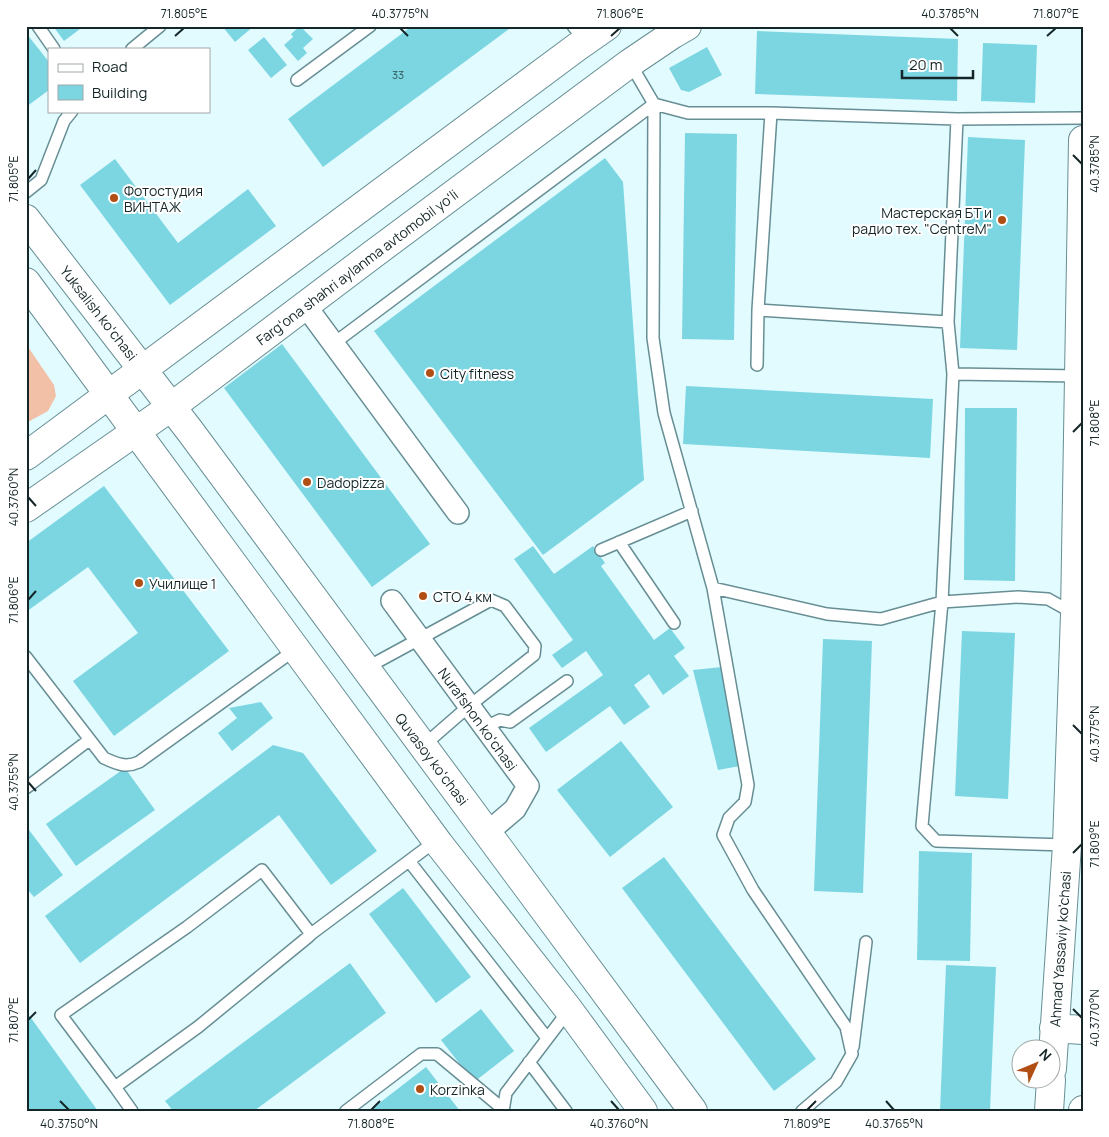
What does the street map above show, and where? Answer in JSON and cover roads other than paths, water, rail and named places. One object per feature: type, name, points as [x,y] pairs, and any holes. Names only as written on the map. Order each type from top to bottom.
[{"type":"main road","points":[[26,456],[143,370],[579,34],[607,26]]},
{"type":"main road","name":"Fargʻona shahri aylanma avtomobil yoʻli","points":[[26,508],[137,432],[630,63],[687,26]]},
{"type":"main road","name":"Ahmad Yassaviy ko'chasi","points":[[1053,1040],[1067,846],[1075,614],[1082,293],[1083,140]]},
{"type":"main road","name":"Yuksalish koʻchasi","points":[[26,219],[171,407]]},
{"type":"main road","points":[[26,282],[437,840],[569,1010],[643,1111]]},
{"type":"main road","name":"Quvasoy koʻchasi","points":[[171,407],[693,1111]]},
{"type":"main road","points":[[1054,1028],[1083,1030]]},
{"type":"main road","points":[[1048,1111],[1050,1090]]},
{"type":"street","points":[[305,305],[458,513]]},
{"type":"street","name":"Nurafshon koʻchasi","points":[[392,601],[528,786],[515,809],[487,833]]},
{"type":"lane","points":[[38,26],[53,48]]},
{"type":"lane","points":[[133,48],[160,26]]},
{"type":"lane","points":[[296,80],[364,28]]},
{"type":"lane","points":[[630,63],[654,104],[653,338],[664,413],[713,588],[748,785],[745,802],[729,818],[723,835],[754,890],[846,1027],[852,1054]]},
{"type":"lane","points":[[654,104],[688,113],[771,113],[958,119],[1083,118]]},
{"type":"lane","points":[[333,344],[654,104]]},
{"type":"lane","points":[[26,192],[41,180],[52,156],[64,121],[71,112]]},
{"type":"lane","points":[[757,365],[758,310],[771,113]]},
{"type":"lane","points":[[958,119],[948,322],[953,374],[942,602],[922,826],[936,841],[1067,846]]},
{"type":"lane","points":[[758,310],[948,322]]},
{"type":"lane","points":[[953,374],[1079,376]]},
{"type":"lane","points":[[601,550],[692,511]]},
{"type":"lane","points":[[619,542],[674,624]]},
{"type":"lane","points":[[713,588],[828,614],[881,619],[942,602],[1018,597],[1048,599],[1075,614]]},
{"type":"lane","points":[[365,668],[491,600],[505,606],[510,612],[535,646],[534,655],[469,706],[423,746]]},
{"type":"lane","points":[[26,657],[104,758],[118,765],[131,765],[139,762],[296,649]]},
{"type":"lane","points":[[485,728],[500,720],[510,722],[567,681]]},
{"type":"lane","points":[[26,788],[89,740]]},
{"type":"lane","points":[[116,1087],[198,1027],[312,934],[437,840]]},
{"type":"lane","points":[[409,861],[547,1038]]},
{"type":"lane","points":[[132,1111],[61,1015],[187,927],[262,870],[312,934]]},
{"type":"lane","points":[[802,1111],[836,1082],[852,1054],[866,942]]},
{"type":"lane","points":[[503,1110],[506,1093],[569,1010]]},
{"type":"lane","points":[[346,1111],[421,1054],[437,1054],[503,1110]]},
{"type":"lane","points":[[529,1062],[566,1111]]},
{"type":"place","name":"Фотостудия ВИНТАЖ","points":[[114,198]]},
{"type":"place","name":"Мастерская БТ и радио тех. \"CentreM\"","points":[[1002,220]]},
{"type":"place","name":"City fitness","points":[[430,373]]},
{"type":"place","name":"Dadopizza","points":[[307,482]]},
{"type":"place","name":"Училище 1","points":[[139,583]]},
{"type":"place","name":"СТО 4 км","points":[[423,596]]},
{"type":"place","name":"Korzinka","points":[[420,1089]]}]
